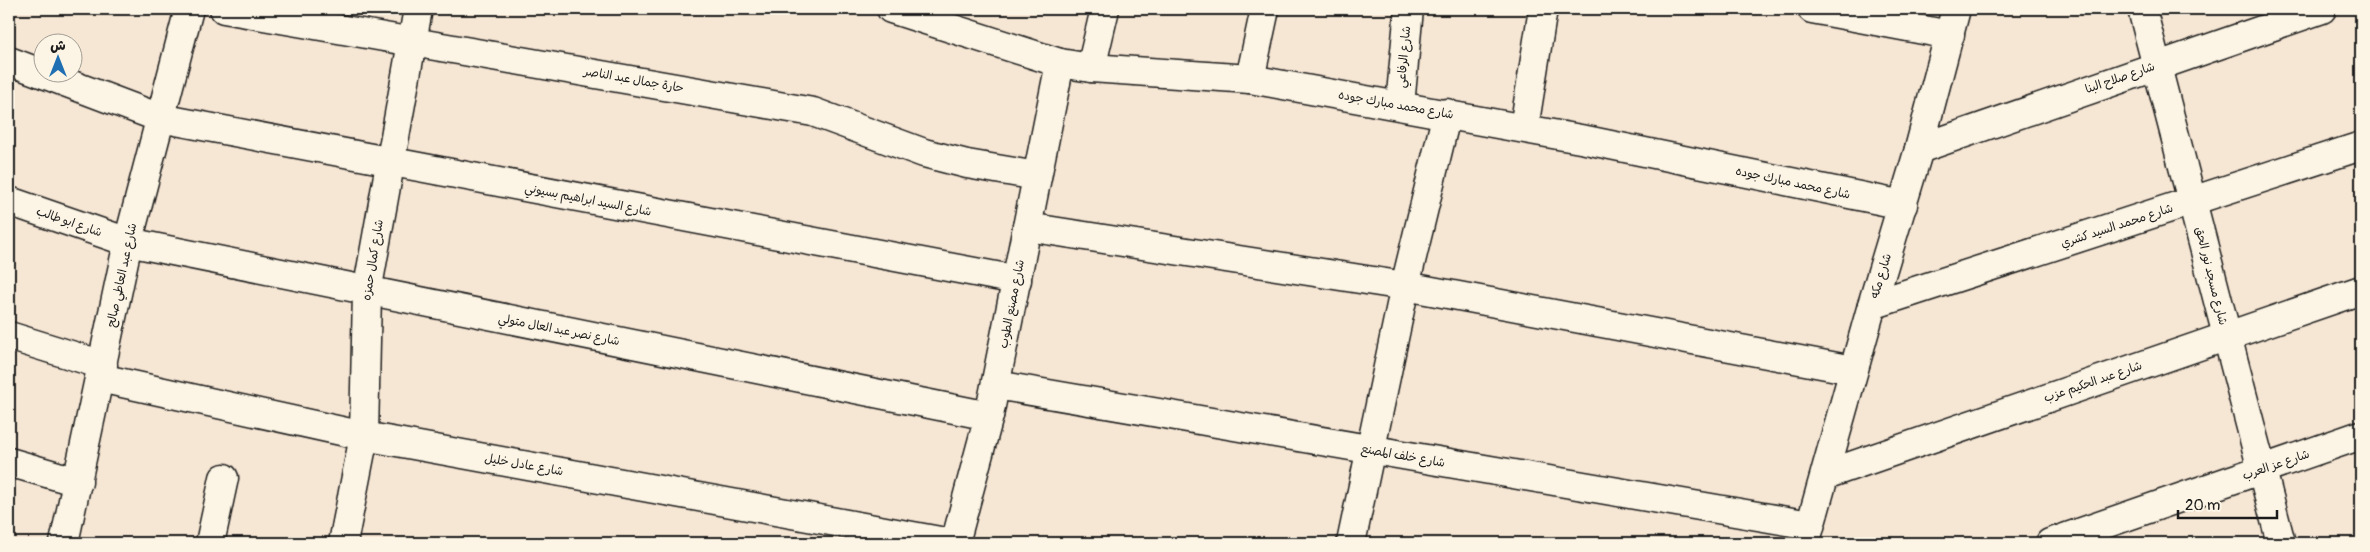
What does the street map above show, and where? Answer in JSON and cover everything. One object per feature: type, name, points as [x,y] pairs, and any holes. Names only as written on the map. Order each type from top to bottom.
[{"type":"street","name":"شارع عبد العاطي صالح","points":[[64,543],[128,242],[189,9]]},
{"type":"street","name":"حارة جمال عبد الناصر","points":[[224,9],[813,112],[924,153],[967,164],[1037,176]]},
{"type":"street","name":"شارع كمال حمزه","points":[[343,543],[364,436],[367,292],[418,9]]},
{"type":"street","name":"شارع محمد مبارك جوده","points":[[891,9],[929,14],[1060,63],[1090,68],[1250,79],[1524,128],[1903,205]]},
{"type":"street","points":[[1090,68],[1105,9]]},
{"type":"street","points":[[1250,79],[1265,9]]},
{"type":"street","name":"شارع الرفاعي","points":[[1400,105],[1409,9]]},
{"type":"street","points":[[1524,128],[1543,9]]},
{"type":"street","points":[[1812,9],[1953,22]]},
{"type":"street","name":"شارع مسجد نور الحق","points":[[2142,9],[2281,543]]},
{"type":"street","name":"شارع صلاح البنا","points":[[1919,149],[2322,9]]},
{"type":"street","name":"شارع مكه","points":[[1808,534],[1853,370],[1919,149],[1953,22]]},
{"type":"street","name":"شارع السيد ابراهيم بسيوني","points":[[9,61],[160,118],[389,163],[1017,280]]},
{"type":"street","name":"شارع مصنع الطوب","points":[[955,543],[996,386],[1060,63]]},
{"type":"street","points":[[1351,543],[1405,286],[1446,114]]},
{"type":"street","name":"شارع محمد السيد كشري","points":[[1872,305],[2361,146]]},
{"type":"street","name":"شارع ابو طالب","points":[[9,201],[128,242]]},
{"type":"street","points":[[1027,227],[1405,286],[1853,370]]},
{"type":"street","name":"شارع نصر عبد العال متولي","points":[[128,242],[367,292],[989,416]]},
{"type":"street","name":"شارع عبد الحكيم عزب","points":[[1824,475],[2361,290]]},
{"type":"street","name":"شارع عادل خليل","points":[[9,336],[101,371],[364,436],[951,543]]},
{"type":"street","name":"شارع خلف المصنع","points":[[996,386],[1370,450],[1808,534]]},
{"type":"street","name":"شارع عز العرب","points":[[2050,543],[2361,435]]},
{"type":"street","points":[[9,462],[78,482]]},
{"type":"street","points":[[210,543],[224,478]]}]
